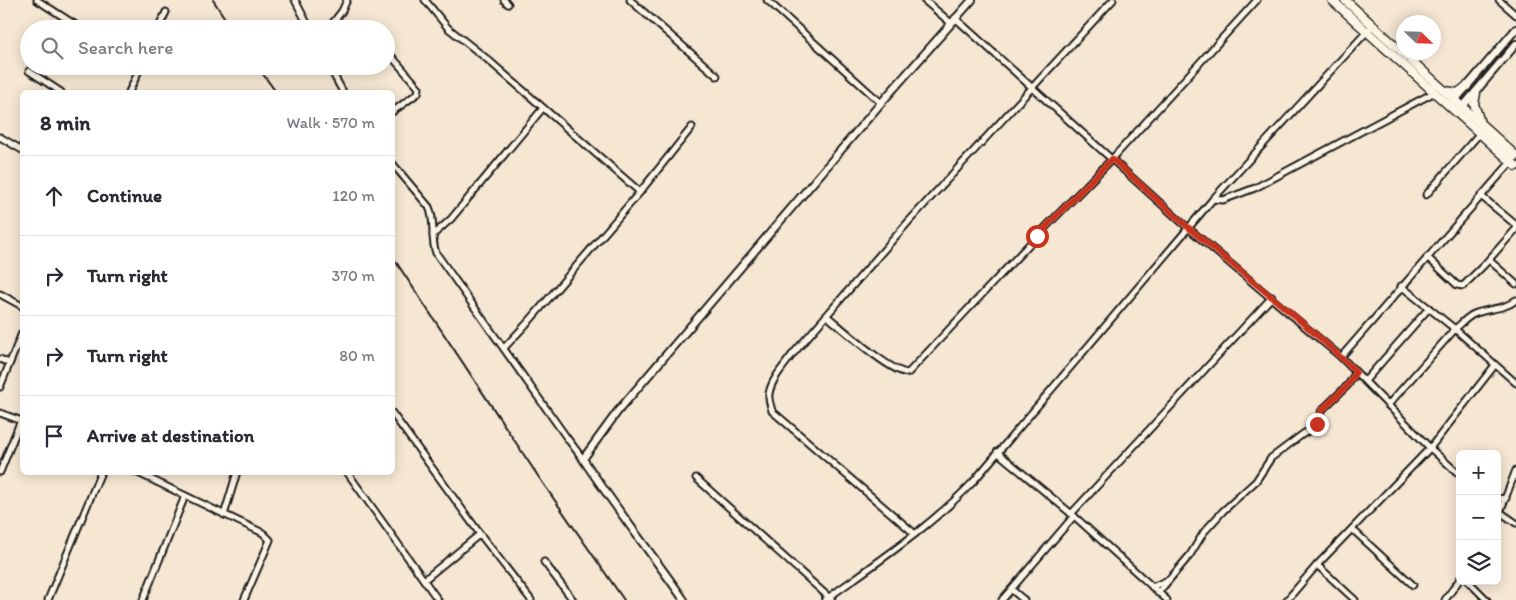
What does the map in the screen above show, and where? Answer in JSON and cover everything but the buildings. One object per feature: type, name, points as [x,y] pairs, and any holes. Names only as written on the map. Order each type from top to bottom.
[{"type":"main road","points":[[1332,0],[1370,28],[1446,91],[1453,103]]},
{"type":"main road","points":[[1345,0],[1370,28],[1435,92],[1453,103],[1514,161]]},
{"type":"main road","points":[[1446,91],[1458,93],[1467,86]]},
{"type":"main road","points":[[1476,93],[1475,110],[1481,129]]},
{"type":"street","points":[[37,0],[68,20]]},
{"type":"street","points":[[48,7],[52,0]]},
{"type":"street","points":[[295,0],[305,20]]},
{"type":"street","points":[[335,20],[342,11],[346,0]]},
{"type":"street","points":[[425,0],[448,28],[487,59],[640,192]]},
{"type":"street","points":[[630,0],[717,76]]},
{"type":"street","points":[[767,0],[882,103]]},
{"type":"street","points":[[924,0],[953,21],[1033,88],[1188,228],[1341,357],[1430,448],[1456,471]]},
{"type":"street","points":[[583,459],[618,411],[972,0]]},
{"type":"street","points":[[916,534],[772,411],[769,394],[780,371],[910,220],[1113,0]]},
{"type":"street","points":[[827,316],[886,363],[897,370],[908,373],[1112,159],[1257,0]]},
{"type":"street","points":[[1498,0],[1516,15]]},
{"type":"street","points":[[162,20],[166,12]]},
{"type":"street","points":[[696,478],[828,599],[916,534],[973,482],[1213,199],[1370,28]]},
{"type":"street","points":[[1453,103],[1516,29]]},
{"type":"street","points":[[1460,110],[1516,44]]},
{"type":"street","points":[[395,60],[419,88],[418,93],[395,110]]},
{"type":"street","points":[[35,75],[58,90]]},
{"type":"street","points":[[130,90],[137,75]]},
{"type":"street","points":[[334,75],[341,90]]},
{"type":"street","points":[[1213,199],[1217,201],[1223,200],[1254,188],[1435,92]]},
{"type":"street","points":[[432,236],[439,232],[451,219],[543,108]]},
{"type":"street","points":[[504,348],[640,192],[692,127]]},
{"type":"street","points":[[1426,195],[1481,129]]},
{"type":"street","points":[[0,137],[20,149]]},
{"type":"street","points":[[1341,357],[1401,286],[1514,161]]},
{"type":"street","points":[[395,167],[429,207],[433,215],[432,236],[433,247],[436,253],[684,600]]},
{"type":"street","points":[[1427,257],[1460,286],[1466,283],[1489,260],[1516,227],[1481,196]]},
{"type":"street","points":[[1489,260],[1516,284]]},
{"type":"street","points":[[1401,286],[1455,329],[1516,383]]},
{"type":"street","points":[[0,294],[20,305]]},
{"type":"street","points":[[1002,600],[1072,515],[1272,297]]},
{"type":"street","points":[[1388,405],[1455,329],[1474,314],[1510,305],[1516,300]]},
{"type":"street","points":[[1365,381],[1429,308]]},
{"type":"street","points":[[0,387],[20,345]]},
{"type":"street","points":[[0,359],[10,363]]},
{"type":"street","points":[[1287,600],[1317,565],[1430,448],[1495,364]]},
{"type":"street","points":[[1158,593],[1190,555],[1197,540],[1204,532],[1223,511],[1256,481],[1271,458],[1314,428],[1322,410],[1348,385],[1356,372]]},
{"type":"street","points":[[0,413],[20,420]]},
{"type":"street","points":[[395,417],[480,534],[531,600]]},
{"type":"street","points":[[0,472],[20,426]]},
{"type":"street","points":[[997,452],[1072,515],[1167,600]]},
{"type":"street","points":[[1501,507],[1516,470]]},
{"type":"street","points":[[48,600],[100,475]]},
{"type":"street","points":[[147,475],[185,496],[264,533],[270,540],[244,600]]},
{"type":"street","points":[[224,515],[236,475]]},
{"type":"street","points":[[349,475],[438,600]]},
{"type":"street","points":[[143,600],[185,496]]},
{"type":"street","points":[[1501,499],[1506,498]]},
{"type":"street","points":[[1501,512],[1516,523]]},
{"type":"street","points":[[1352,529],[1413,584]]},
{"type":"street","points":[[424,580],[480,534]]},
{"type":"street","points":[[544,562],[573,600]]},
{"type":"street","points":[[1317,565],[1355,600]]},
{"type":"street","points":[[1152,587],[1169,580]]},
{"type":"street","points":[[1445,600],[1456,585]]},
{"type":"street","points":[[1472,585],[1488,600]]},
{"type":"street","points":[[1012,590],[1024,600]]},
{"type":"railway","points":[[213,0],[226,20]]},
{"type":"railway","points":[[264,75],[275,90]]},
{"type":"railway","points":[[395,261],[540,479],[624,600]]},
{"type":"route","points":[[1037,236],[1112,159],[1188,228],[1272,297],[1356,372],[1348,385],[1322,410],[1317,424]]}]
